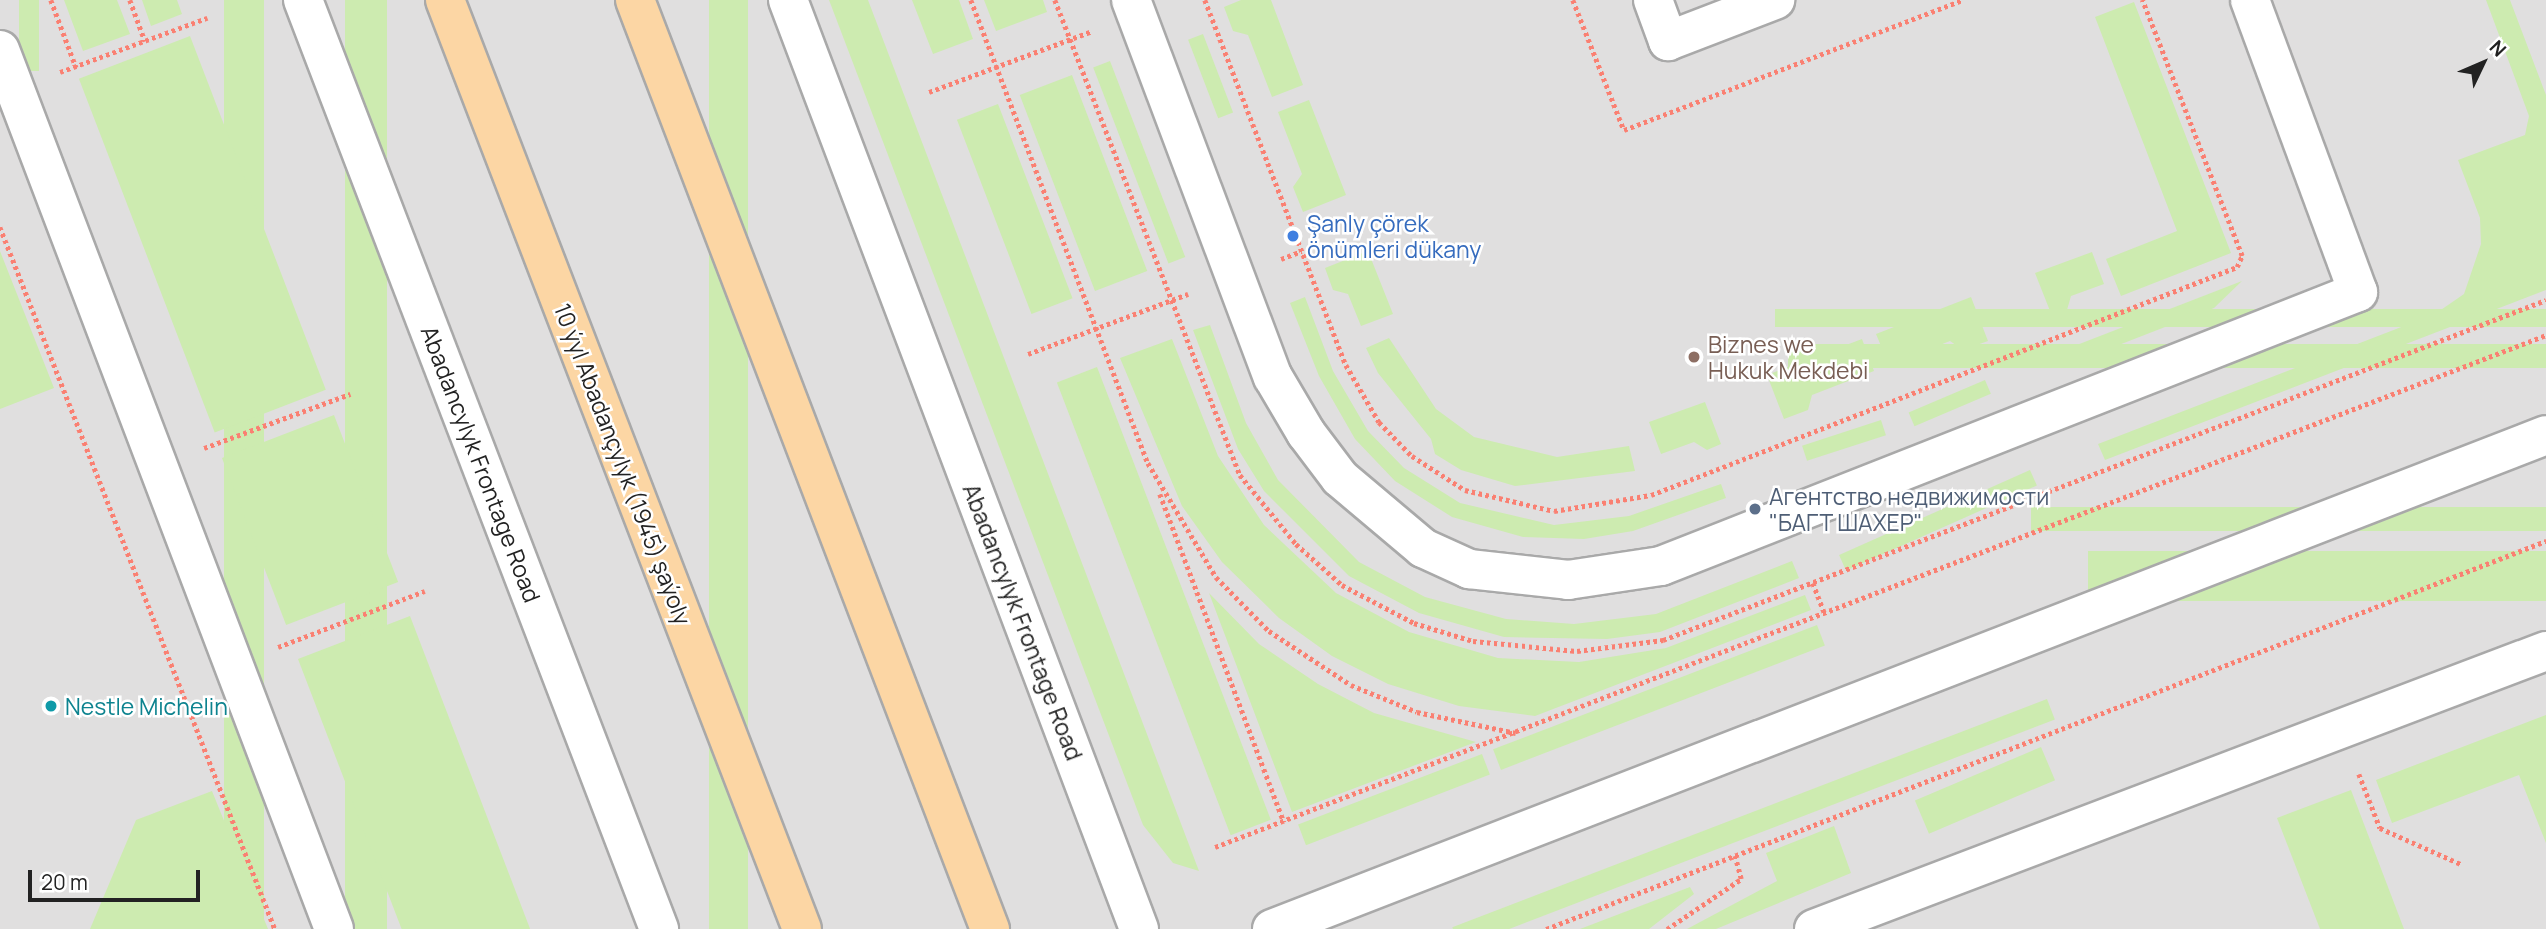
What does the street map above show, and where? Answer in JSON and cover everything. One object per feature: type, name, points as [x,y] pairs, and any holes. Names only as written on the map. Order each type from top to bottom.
[{"type":"main road","name":"10 ýyl Abadançylyk (1945) şaýoly","points":[[445,0],[802,929]]},
{"type":"main road","points":[[635,0],[990,929]]},
{"type":"street","name":"Abadancylyk Frontage Road","points":[[303,0],[659,929]]},
{"type":"street","name":"Abadancylyk Frontage Road","points":[[788,0],[1139,929]]},
{"type":"street","points":[[1130,0],[1273,377],[1306,433],[1340,478],[1423,548],[1469,569],[1568,580],[1661,566],[2358,292],[2250,0]]},
{"type":"street","points":[[1653,0],[1668,41],[1775,0]]},
{"type":"street","points":[[0,50],[334,929]]},
{"type":"street","points":[[1272,929],[2546,435]]},
{"type":"street","points":[[1814,929],[2546,651]]},
{"type":"path","points":[[51,0],[76,66]]},
{"type":"path","points":[[130,0],[145,41]]},
{"type":"path","points":[[971,0],[1284,822]]},
{"type":"path","points":[[1055,0],[1220,433],[1254,497],[1342,585],[1414,623],[1501,647],[1612,648],[1663,640],[2546,300]]},
{"type":"path","points":[[1205,0],[1302,251],[1364,400],[1412,456],[1493,501],[1554,511],[1626,502],[2237,268],[2242,256],[2142,0]]},
{"type":"path","points":[[15,89],[207,18]]},
{"type":"path","points":[[929,93],[1097,29]]},
{"type":"path","points":[[0,227],[275,929]]},
{"type":"path","points":[[1274,261],[1302,251]]},
{"type":"path","points":[[1028,354],[1196,290]]},
{"type":"path","points":[[1215,847],[1518,733],[2546,335]]},
{"type":"path","points":[[200,449],[350,394]]},
{"type":"path","points":[[1148,463],[1216,577],[1295,651],[1351,685],[1417,712],[1518,733]]},
{"type":"path","points":[[1548,929],[2546,541]]},
{"type":"path","points":[[1813,582],[1825,614]]},
{"type":"path","points":[[274,648],[425,591]]},
{"type":"path","points":[[2360,774],[2380,828],[2461,864]]},
{"type":"path","points":[[1667,929],[1741,879],[1735,856]]},
{"type":"shaded area","points":[[0,0],[2546,0],[2546,929],[0,929]]},
{"type":"green space","points":[[19,0],[39,0],[39,71],[19,71]]},
{"type":"green space","points":[[64,0],[117,0],[130,34],[83,51]]},
{"type":"green space","points":[[142,0],[177,0],[182,14],[151,26]]},
{"type":"green space","points":[[224,0],[264,0],[264,929],[224,929]]},
{"type":"green space","points":[[345,0],[387,0],[387,929],[345,929]]},
{"type":"green space","points":[[709,0],[748,0],[748,929],[709,929]]},
{"type":"green space","points":[[829,0],[868,0],[1199,871],[1173,863],[1143,825]]},
{"type":"green space","points":[[912,0],[959,0],[973,39],[933,54]]},
{"type":"green space","points":[[984,0],[1043,0],[1047,12],[996,31]]},
{"type":"green space","points":[[1241,0],[1271,0],[1303,85],[1272,97],[1248,35],[1233,31],[1224,7]]},
{"type":"green space","points":[[2486,0],[2510,0],[2546,95],[2546,290],[2105,460],[2098,444],[2435,314],[2464,294],[2481,244],[2480,218],[2458,160],[2525,135],[2529,116]]},
{"type":"green space","points":[[2134,2],[2231,253],[2121,296],[2106,259],[2177,231],[2095,17]]},
{"type":"green space","points":[[1203,34],[1233,112],[1218,118],[1188,40]]},
{"type":"green space","points":[[190,36],[326,390],[215,432],[79,79]]},
{"type":"green space","points":[[1110,61],[1185,257],[1168,264],[1093,67]]},
{"type":"green space","points":[[1072,75],[1147,271],[1095,291],[1020,95]]},
{"type":"green space","points":[[1309,100],[1346,195],[1303,212],[1293,187],[1302,174],[1278,112]]},
{"type":"green space","points":[[998,104],[1073,298],[1031,314],[957,120]]},
{"type":"green space","points":[[0,251],[54,388],[0,409]]},
{"type":"green space","points":[[1368,251],[1393,314],[1361,326],[1348,294],[1333,290],[1325,268]]},
{"type":"green space","points":[[2092,252],[2104,284],[2071,296],[2067,310],[2052,316],[2035,273]]},
{"type":"green space","points":[[2242,281],[2214,308],[2075,362],[2069,348]]},
{"type":"green space","points":[[1305,297],[1333,371],[1368,431],[1404,468],[1460,503],[1554,525],[1629,516],[1721,484],[1726,498],[1633,531],[1584,539],[1523,537],[1452,517],[1395,481],[1355,439],[1319,376],[1290,303]]},
{"type":"green space","points":[[1971,297],[1988,341],[1963,350],[1950,341],[1889,365],[1876,334]]},
{"type":"green space","points":[[1775,309],[2546,309],[2546,327],[1775,327]]},
{"type":"green space","points":[[1210,325],[1246,423],[1278,480],[1359,562],[1425,597],[1506,619],[1574,624],[1656,614],[1792,561],[1799,578],[1660,632],[1607,639],[1504,637],[1419,613],[1349,576],[1264,491],[1238,449],[1193,330]]},
{"type":"green space","points":[[1389,338],[1436,409],[1474,437],[1557,457],[1629,446],[1635,471],[1515,486],[1461,470],[1435,454],[1431,439],[1378,373],[1366,348]]},
{"type":"green space","points":[[1172,339],[1218,456],[1264,525],[1336,593],[1409,632],[1498,658],[1579,662],[1666,648],[1805,595],[1811,610],[1535,716],[1459,706],[1388,684],[1332,656],[1279,618],[1222,562],[1182,506],[1120,358]]},
{"type":"green space","points":[[1862,339],[1874,371],[1812,395],[1808,410],[1784,419],[1767,375]]},
{"type":"green space","points":[[1788,344],[2546,344],[2546,368],[1788,368]]},
{"type":"green space","points":[[1097,367],[1271,820],[1231,835],[1057,382]]},
{"type":"green space","points":[[1985,380],[1991,394],[1914,426],[1909,412]]},
{"type":"green space","points":[[1705,402],[1721,444],[1707,450],[1694,442],[1661,454],[1649,422]]},
{"type":"green space","points":[[334,415],[398,582],[286,625],[222,458]]},
{"type":"green space","points":[[1881,420],[1886,435],[1807,461],[1802,446]]},
{"type":"green space","points":[[2030,470],[2037,486],[1846,571],[1839,555]]},
{"type":"green space","points":[[2031,507],[2546,507],[2546,531],[2031,531]]},
{"type":"green space","points":[[2088,551],[2546,551],[2546,601],[2088,601]]},
{"type":"green space","points":[[1209,593],[1259,644],[1318,684],[1374,713],[1476,742],[1292,812]]},
{"type":"green space","points":[[410,616],[530,929],[402,929],[298,659]]},
{"type":"green space","points":[[1817,625],[1825,646],[1501,770],[1493,749]]},
{"type":"green space","points":[[2047,699],[2055,720],[1509,929],[1452,927]]},
{"type":"green space","points":[[2546,715],[2546,843],[2519,775],[2392,823],[2376,780]]},
{"type":"green space","points":[[2041,747],[2055,780],[1929,834],[1915,801]]},
{"type":"green space","points":[[1482,754],[1490,775],[1306,845],[1298,825]]},
{"type":"green space","points":[[2351,790],[2404,929],[2320,929],[2277,818]]},
{"type":"green space","points":[[212,791],[268,929],[90,929],[136,820]]},
{"type":"green space","points":[[1834,826],[1851,873],[1716,929],[1687,929],[1777,881],[1766,853]]},
{"type":"green space","points":[[1690,887],[1694,894],[1649,929],[1580,929]]},
{"type":"place","name":"Şanly çörek önümleri dükany","points":[[1293,236]]},
{"type":"place","name":"Biznes we Hukuk Mekdebi","points":[[1694,357]]},
{"type":"place","name":"Агентство недвижимости \"БАГТ ШАХЕР\"","points":[[1755,509]]},
{"type":"place","name":"Nestle Michelin","points":[[51,706]]}]
